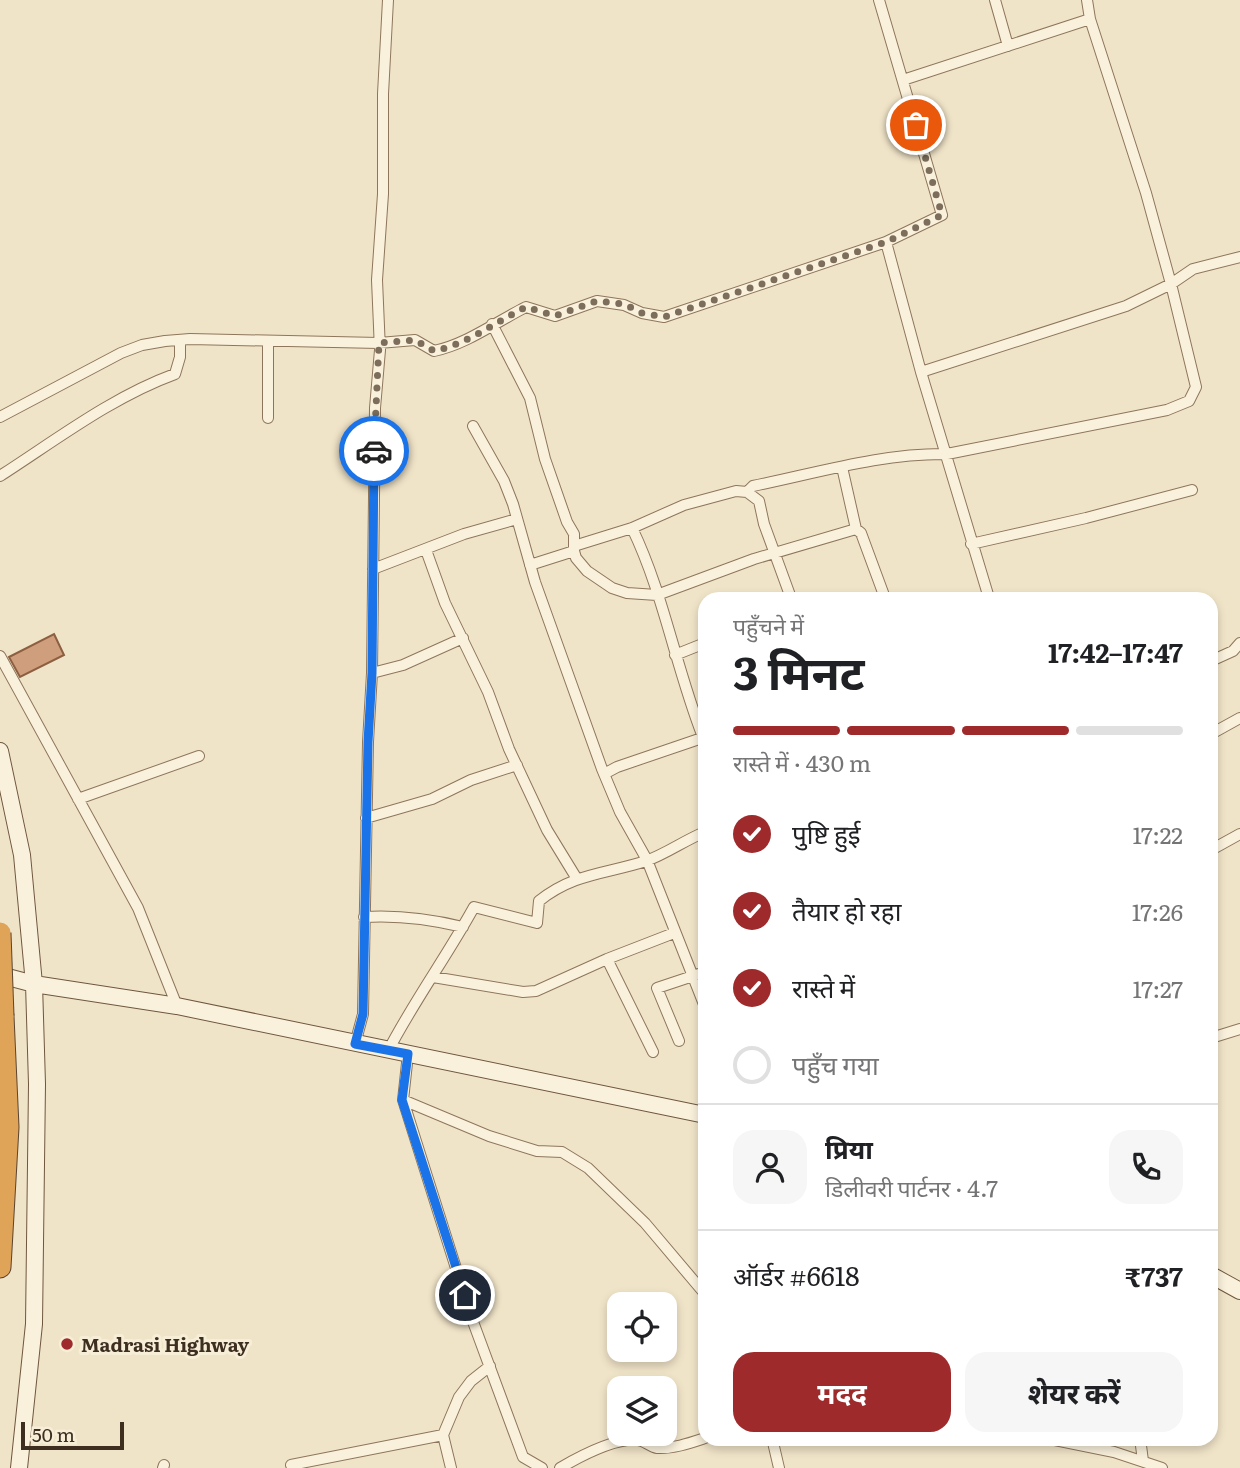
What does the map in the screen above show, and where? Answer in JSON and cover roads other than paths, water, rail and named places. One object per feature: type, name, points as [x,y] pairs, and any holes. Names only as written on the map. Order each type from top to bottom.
[{"type":"highway","points":[[0,933],[8,1127],[0,1267]]},
{"type":"street","points":[[355,1044],[363,1014],[366,818],[372,673],[375,408],[379,343],[377,280],[383,194],[383,94],[388,0]]},
{"type":"street","points":[[0,417],[142,345],[165,341],[379,343],[415,340],[434,351],[454,346],[526,307],[555,316],[597,301],[624,304],[642,313],[664,317],[886,242],[942,215],[879,0]]},
{"type":"street","points":[[995,0],[1007,46]]},
{"type":"street","points":[[747,492],[753,486],[842,467],[912,454],[947,454],[1167,410],[1189,401],[1196,387],[1171,284],[1146,193],[1090,19],[1087,0]]},
{"type":"street","points":[[903,80],[1090,19]]},
{"type":"street","points":[[886,242],[921,372],[987,592]]},
{"type":"street","points":[[921,372],[1126,306],[1171,284],[1193,269],[1240,257]]},
{"type":"street","points":[[492,324],[530,398],[545,459],[567,522],[574,534],[574,548],[587,572],[612,588],[627,593],[657,595],[754,559],[856,529]]},
{"type":"street","points":[[0,476],[81,422],[157,381],[176,374],[180,341]]},
{"type":"street","points":[[268,342],[268,418]]},
{"type":"street","points":[[472,426],[504,481],[530,565],[604,774],[620,811],[647,860],[698,990]]},
{"type":"street","points":[[842,467],[856,529],[861,534],[883,592]]},
{"type":"street","points":[[971,544],[1192,490]]},
{"type":"street","points":[[530,565],[632,528],[684,505],[736,491],[747,492],[759,501],[789,592]]},
{"type":"street","points":[[373,569],[464,534],[517,519]]},
{"type":"street","points":[[632,528],[646,559],[698,720]]},
{"type":"street","points":[[426,550],[445,603],[463,638],[517,765],[547,830],[577,879]]},
{"type":"street","points":[[372,673],[403,665],[463,638]]},
{"type":"street","points":[[1218,658],[1233,651],[1240,643]]},
{"type":"street","points":[[675,655],[698,646]]},
{"type":"street","points":[[0,656],[138,908],[177,1006]]},
{"type":"street","points":[[1218,730],[1240,718]]},
{"type":"street","points":[[604,774],[698,739]]},
{"type":"street","points":[[0,751],[22,855],[34,984],[37,1084],[34,1324],[19,1468]]},
{"type":"street","points":[[78,799],[199,756]]},
{"type":"street","points":[[366,818],[432,799],[471,780],[517,765]]},
{"type":"street","points":[[1218,846],[1240,834]]},
{"type":"street","points":[[388,1051],[406,1016],[433,977],[474,907],[537,923],[539,901],[552,891],[577,879],[647,860],[698,835]]},
{"type":"street","points":[[364,917],[392,915],[436,920],[463,927]]},
{"type":"street","points":[[433,977],[523,992],[536,991],[674,933]]},
{"type":"street","points":[[607,959],[653,1052]]},
{"type":"street","points":[[0,975],[34,984],[177,1006],[698,1114]]},
{"type":"street","points":[[679,1041],[657,988],[698,975]]},
{"type":"street","points":[[1218,1036],[1240,1029]]},
{"type":"street","points":[[408,1054],[402,1100],[523,1458],[542,1468]]},
{"type":"street","points":[[402,1100],[489,1136],[537,1150],[562,1152],[588,1168],[645,1223],[698,1286]]},
{"type":"street","points":[[1218,1279],[1240,1291]]},
{"type":"street","points":[[451,1468],[443,1435],[459,1397],[471,1381],[490,1366]]},
{"type":"street","points":[[291,1465],[443,1435]]},
{"type":"street","points":[[560,1468],[606,1446],[620,1443],[637,1440],[655,1448],[685,1445],[698,1440]]},
{"type":"street","points":[[774,1446],[779,1468]]},
{"type":"street","points":[[1084,1446],[1114,1452],[1162,1468]]},
{"type":"street","points":[[1141,1446],[1143,1461]]},
{"type":"place","name":"Madrasi Highway","points":[[67,1344]]}]
